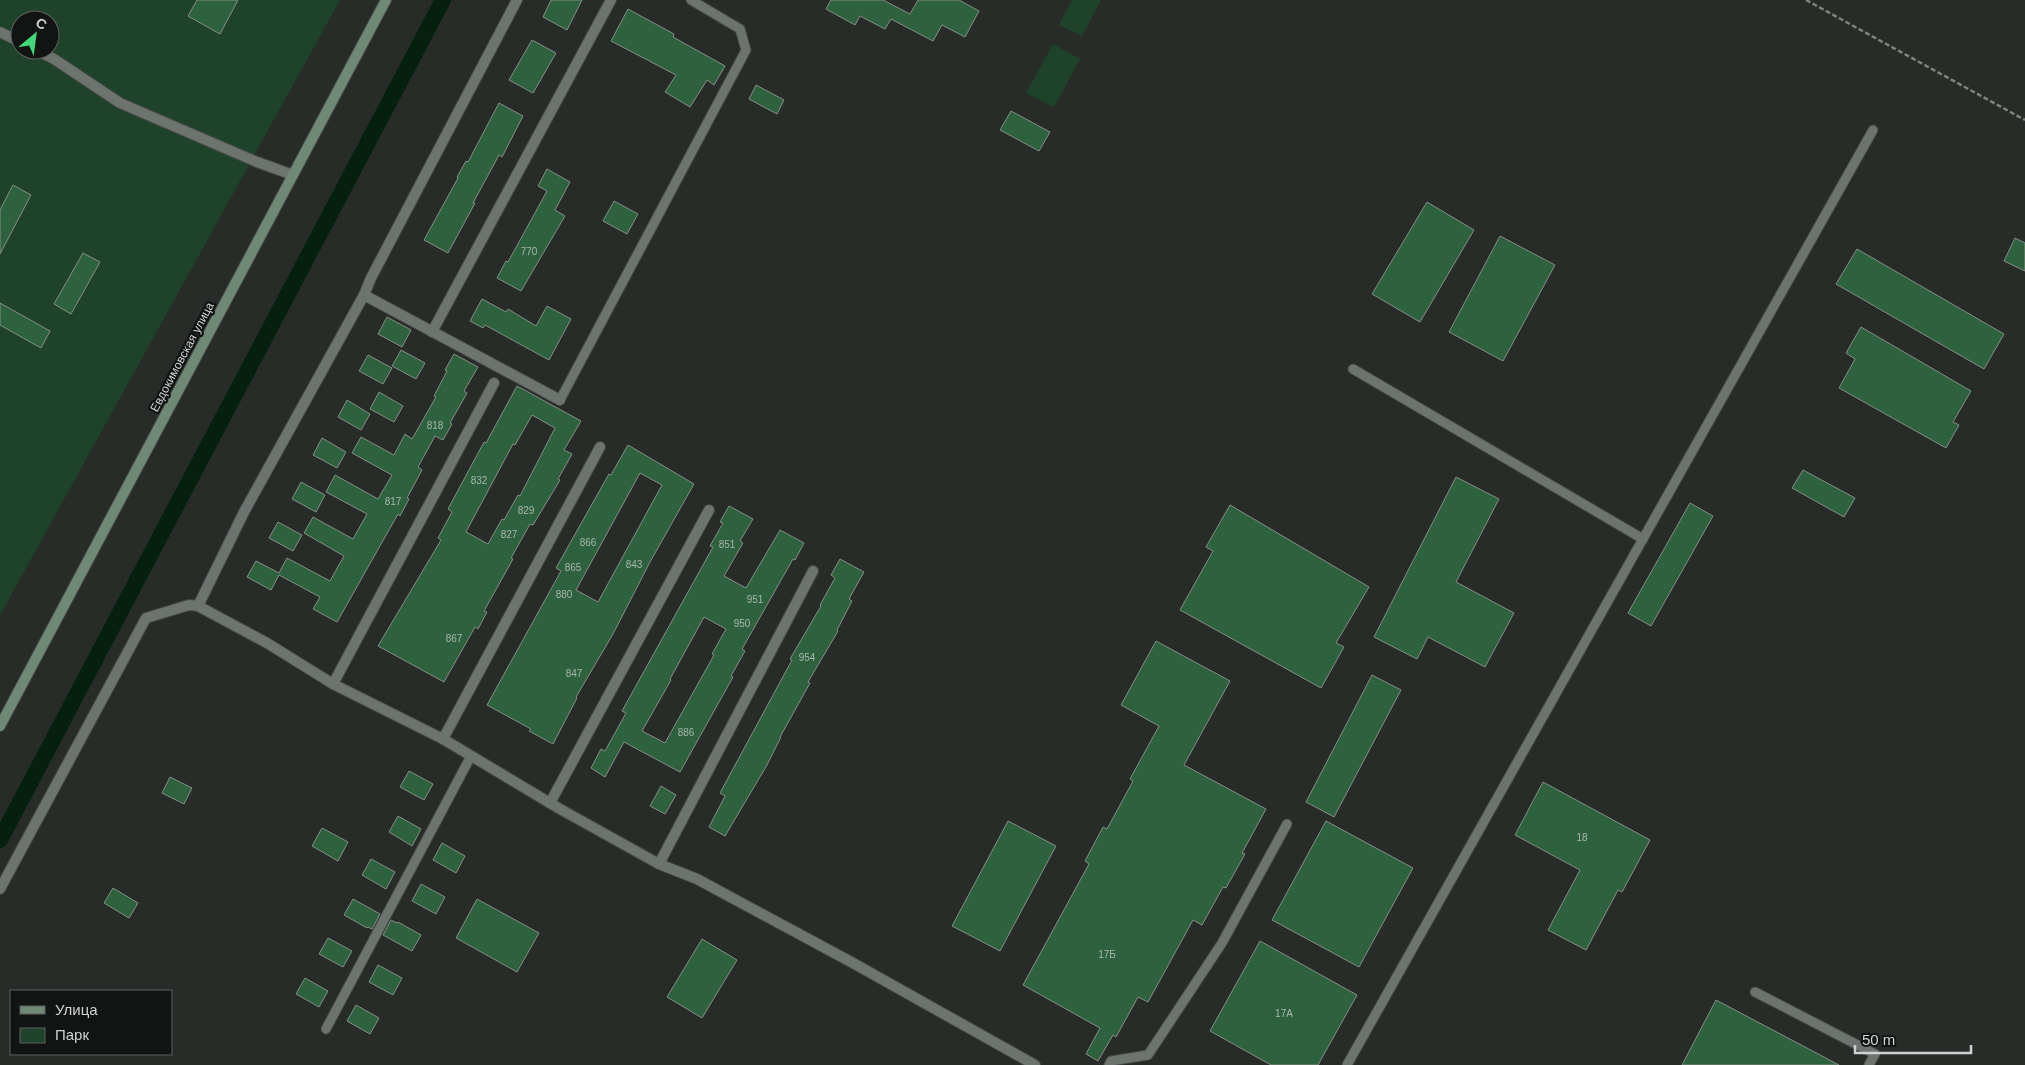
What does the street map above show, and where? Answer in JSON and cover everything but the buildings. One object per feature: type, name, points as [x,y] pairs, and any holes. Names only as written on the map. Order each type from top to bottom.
[{"type":"main road","name":"Евдокимовская улица","points":[[0,726],[386,0]]},
{"type":"street","points":[[198,606],[244,512],[364,295],[371,278],[516,0]]},
{"type":"street","points":[[432,332],[611,0]]},
{"type":"street","points":[[56,60],[120,103],[257,162],[293,174]]},
{"type":"street","points":[[364,295],[560,400]]},
{"type":"street","points":[[333,684],[494,384]]},
{"type":"street","points":[[443,739],[600,446]]},
{"type":"street","points":[[550,803],[709,510]]},
{"type":"street","points":[[659,864],[813,571]]},
{"type":"street","points":[[0,889],[146,618],[189,605],[198,606],[267,644],[333,684],[443,739],[550,803],[659,864],[697,879],[853,963],[1035,1065]]},
{"type":"lane","points":[[560,400],[746,50],[740,29],[691,0]]},
{"type":"lane","points":[[1347,1065],[1873,130]]},
{"type":"lane","points":[[1353,369],[1643,539]]},
{"type":"lane","points":[[326,1029],[471,756]]},
{"type":"lane","points":[[1109,1065],[1112,1061],[1148,1055],[1222,943],[1287,824]]},
{"type":"lane","points":[[1755,992],[1874,1054],[1869,1065]]},
{"type":"path","points":[[1806,0],[2025,120]]},
{"type":"green space","points":[[0,0],[340,0],[0,615]]},
{"type":"green space","points":[[1072,0],[1101,0],[1082,36],[1059,25]]},
{"type":"green space","points":[[1053,44],[1080,59],[1054,107],[1026,93]]},
{"type":"waterway","points":[[0,840],[443,0]]}]
